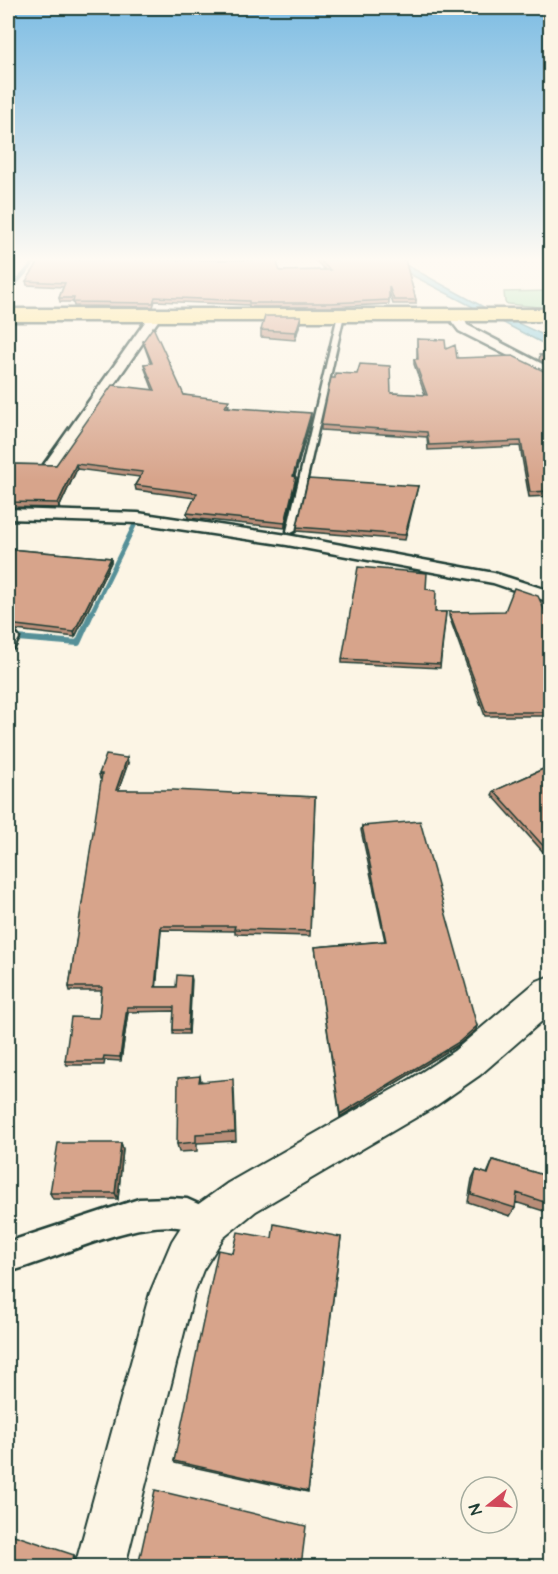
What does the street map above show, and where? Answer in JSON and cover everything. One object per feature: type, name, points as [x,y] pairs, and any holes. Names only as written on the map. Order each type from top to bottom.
[{"type":"street","points":[[50,466],[143,333]]},
{"type":"street","points":[[474,333],[550,373]]},
{"type":"street","points":[[8,514],[138,518],[276,538],[494,578],[550,597]]},
{"type":"street","points":[[100,1566],[172,1293],[187,1256],[208,1223],[242,1197],[424,1092],[467,1063],[550,992]]},
{"type":"street","points":[[8,1257],[139,1214],[171,1212],[187,1214],[208,1223]]},
{"type":"lane","points":[[291,531],[337,333]]},
{"type":"water","points":[[524,333],[540,333],[550,338],[550,347]]},
{"type":"building","points":[[148,333],[156,333],[184,395],[229,400],[225,407],[311,413],[293,476],[296,477],[285,523],[187,513],[197,493],[135,485],[143,472],[76,464],[58,503],[8,502],[8,464],[56,465],[112,385],[155,390],[144,364],[152,363],[143,341]]},
{"type":"building","points":[[417,339],[445,340],[446,349],[455,345],[457,358],[513,356],[550,374],[550,491],[530,492],[521,441],[429,445],[427,432],[321,425],[331,378],[335,378],[335,373],[357,374],[360,364],[390,366],[391,393],[427,395],[414,359],[418,359]]},
{"type":"building","points":[[550,354],[550,361],[540,355]]},
{"type":"building","points":[[308,479],[418,486],[405,535],[297,527]]},
{"type":"building","points":[[8,549],[111,558],[74,632],[8,624]]},
{"type":"building","points":[[358,567],[427,573],[426,589],[436,591],[435,612],[446,612],[440,664],[342,659]]},
{"type":"building","points":[[514,588],[538,596],[550,622],[550,712],[486,712],[449,612],[505,611]]},
{"type":"building","points":[[106,755],[127,758],[116,790],[173,790],[315,797],[310,931],[234,929],[235,926],[161,926],[155,987],[176,987],[177,975],[191,976],[188,1030],[173,1030],[174,1007],[127,1007],[120,1057],[104,1056],[103,1061],[65,1061],[71,1017],[99,1018],[102,987],[69,987],[102,774],[99,774]]},
{"type":"building","points":[[550,766],[550,848],[547,850],[494,791]]},
{"type":"building","points":[[420,821],[477,1026],[459,1042],[340,1114],[315,947],[386,941],[362,826]]},
{"type":"building","points":[[200,1076],[199,1082],[233,1079],[235,1132],[196,1134],[196,1142],[177,1144],[178,1078]]},
{"type":"building","points":[[58,1143],[121,1143],[115,1193],[50,1193]]},
{"type":"building","points":[[493,1160],[550,1177],[550,1204],[517,1193],[515,1208],[471,1194],[476,1170],[488,1174]]},
{"type":"building","points":[[274,1224],[341,1237],[308,1491],[174,1461],[218,1250],[233,1253],[238,1232],[272,1238]]},
{"type":"building","points":[[155,1490],[306,1526],[301,1566],[138,1566]]},
{"type":"building","points":[[8,1533],[74,1555],[72,1566],[8,1566]]},
{"type":"waterway","points":[[91,614],[136,522]]},
{"type":"waterway","points":[[17,638],[78,643],[92,612]]}]
